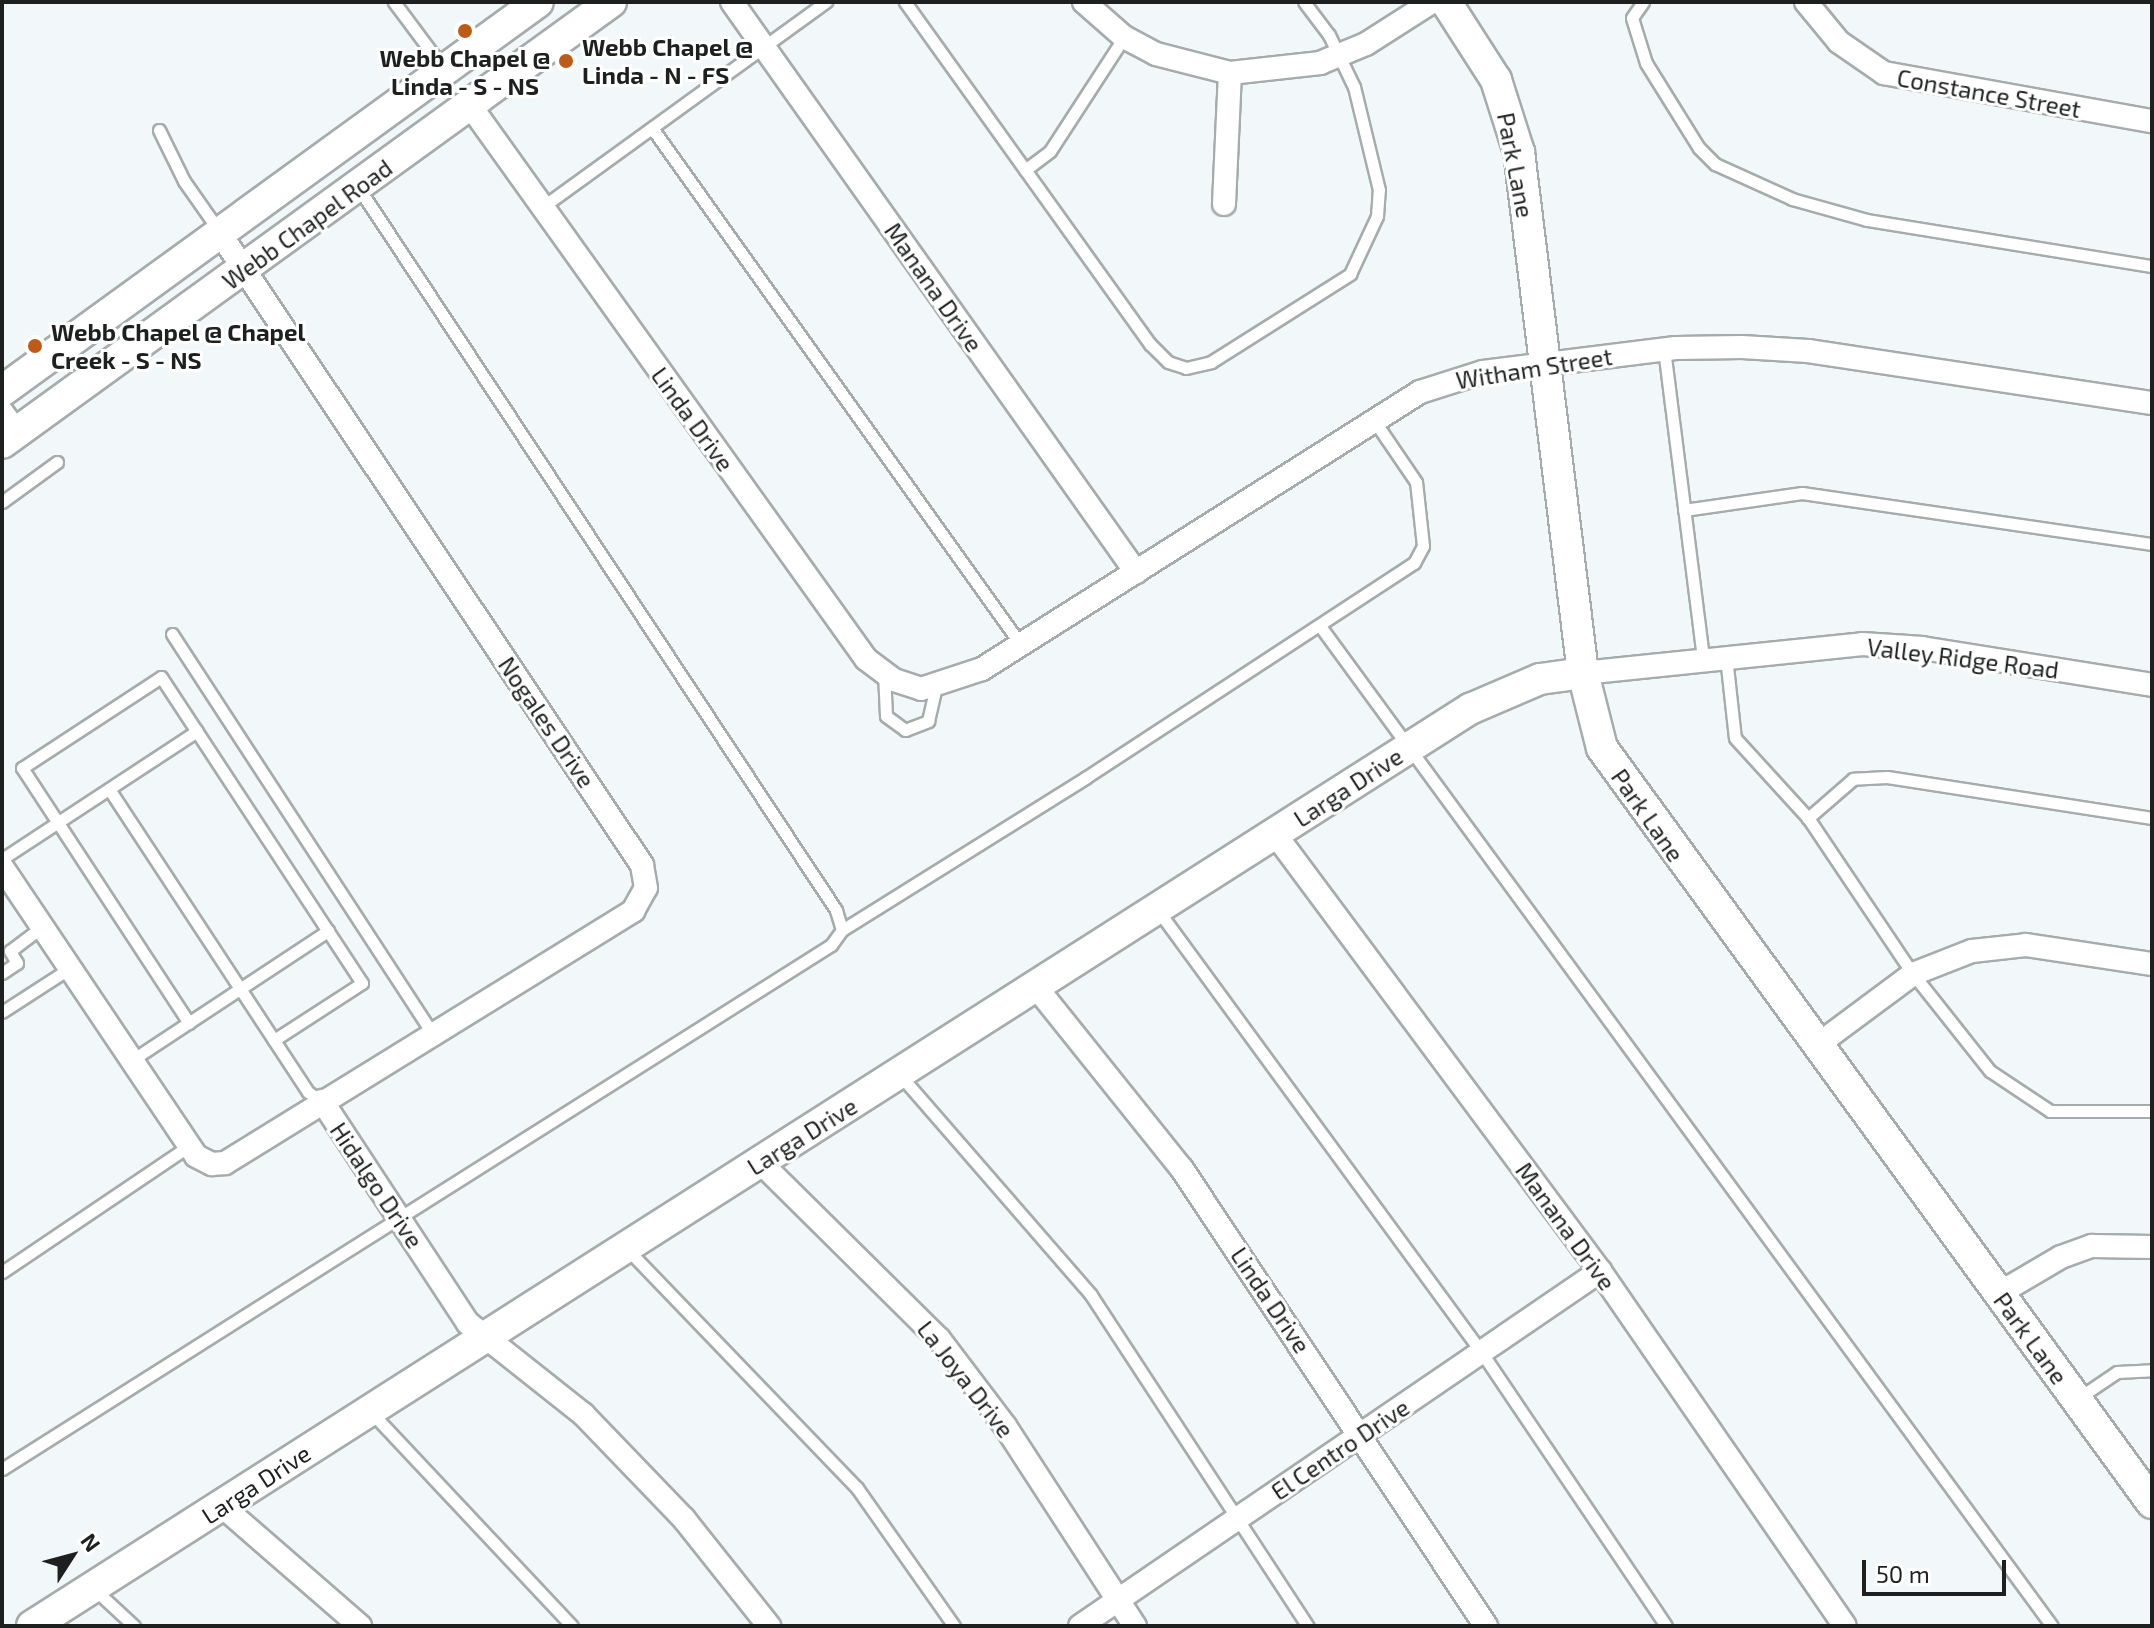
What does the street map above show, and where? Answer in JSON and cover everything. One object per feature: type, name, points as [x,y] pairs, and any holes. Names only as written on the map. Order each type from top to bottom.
[{"type":"street","name":"Webb Chapel Road","points":[[2,391],[538,2]]},
{"type":"street","name":"Webb Chapel Road","points":[[7,429],[246,269],[611,2]]},
{"type":"street","name":"Manana Drive","points":[[732,2],[1136,572]]},
{"type":"street","points":[[1084,2],[1124,37],[1156,54],[1230,73],[1291,69],[1339,55],[1432,2]]},
{"type":"street","name":"Park Lane","points":[[1446,2],[1496,80],[1509,116],[1547,363],[1583,673],[1593,725],[1620,779],[2152,1503]]},
{"type":"street","name":"Constance Street","points":[[1806,2],[1839,42],[1884,73],[2152,121]]},
{"type":"street","points":[[445,70],[469,104]]},
{"type":"street","points":[[1224,204],[1230,73]]},
{"type":"street","name":"Linda Drive","points":[[469,104],[866,659],[884,672],[921,689],[942,686]]},
{"type":"street","name":"Nogales Drive","points":[[221,235],[642,865],[646,888],[633,911],[322,1101]]},
{"type":"street","name":"Witham Street","points":[[942,686],[1022,645],[1420,392],[1456,378],[1664,349],[1808,351],[2152,403]]},
{"type":"street","name":"Valley Ridge Road","points":[[1583,673],[1862,644],[1922,648],[2152,685]]},
{"type":"street","name":"Larga Drive","points":[[32,1626],[1409,748],[1508,690],[1583,673]]},
{"type":"street","name":"Manana Drive","points":[[1275,834],[1600,1271],[1845,1626]]},
{"type":"street","points":[[2,867],[189,1146]]},
{"type":"street","points":[[1816,1046],[1913,974],[1951,957],[2002,946],[2152,964]]},
{"type":"street","name":"Linda Drive","points":[[1036,987],[1182,1169],[1486,1626]]},
{"type":"street","name":"Hidalgo Drive","points":[[189,1146],[205,1161],[225,1163],[322,1101],[468,1323],[488,1334],[583,1414],[674,1508],[769,1626]]},
{"type":"street","name":"La Joya Drive","points":[[761,1163],[939,1339],[1005,1426],[1135,1626]]},
{"type":"street","points":[[1998,1294],[2061,1257],[2092,1246],[2152,1247]]},
{"type":"street","name":"El Centro Drive","points":[[1080,1626],[1600,1271]]},
{"type":"street","points":[[222,1506],[360,1626]]},
{"type":"lane","points":[[394,2],[445,70]]},
{"type":"lane","points":[[541,208],[826,2]]},
{"type":"lane","points":[[905,2],[1150,344],[1168,362],[1186,368],[1211,362],[1350,274],[1377,216],[1375,176],[1354,87],[1339,55],[1304,2]]},
{"type":"lane","points":[[1643,2],[1632,18],[1646,63],[1699,148],[1715,164],[1792,199],[1867,220],[2152,266]]},
{"type":"lane","points":[[1025,170],[1050,151],[1124,37]]},
{"type":"lane","points":[[652,128],[1022,645]]},
{"type":"lane","points":[[159,130],[184,181],[221,235]]},
{"type":"lane","points":[[358,187],[836,910],[842,930]]},
{"type":"lane","points":[[1664,349],[1703,659]]},
{"type":"lane","points":[[2,1469],[831,945],[842,930],[1414,563],[1423,546],[1416,482],[1375,422]]},
{"type":"lane","points":[[2,502],[57,462]]},
{"type":"lane","points":[[1684,510],[1802,493],[2152,544]]},
{"type":"lane","points":[[1320,626],[2052,1626]]},
{"type":"lane","points":[[172,634],[432,1033]]},
{"type":"lane","points":[[1726,657],[1735,738],[1808,818],[1913,974],[1990,1071],[2050,1111],[2152,1111]]},
{"type":"lane","points":[[884,672],[886,716],[905,730],[928,721],[942,686]]},
{"type":"lane","points":[[189,1023],[22,768],[161,677],[362,983],[274,1040]]},
{"type":"lane","points":[[2,859],[197,731]]},
{"type":"lane","points":[[1808,818],[1853,779],[1887,777],[2152,818]]},
{"type":"lane","points":[[109,789],[295,1073],[308,1092],[322,1101]]},
{"type":"lane","points":[[1157,909],[1482,1353],[1666,1626]]},
{"type":"lane","points":[[2,973],[17,963],[10,951],[42,927]]},
{"type":"lane","points":[[132,1060],[328,931]]},
{"type":"lane","points":[[2,1012],[70,968]]},
{"type":"lane","points":[[900,1074],[1091,1295],[1308,1626]]},
{"type":"lane","points":[[2,1272],[189,1146]]},
{"type":"lane","points":[[625,1248],[857,1488],[954,1626]]},
{"type":"lane","points":[[2076,1400],[2117,1372],[2152,1370]]},
{"type":"lane","points":[[370,1410],[572,1626]]},
{"type":"lane","points":[[93,1588],[134,1626]]},
{"type":"place","name":"Webb Chapel @ Linda - S - NS","points":[[465,31]]},
{"type":"place","name":"Webb Chapel @ Linda - N - FS","points":[[566,61]]},
{"type":"place","name":"Webb Chapel @ Chapel Creek - S - NS","points":[[35,346]]}]
